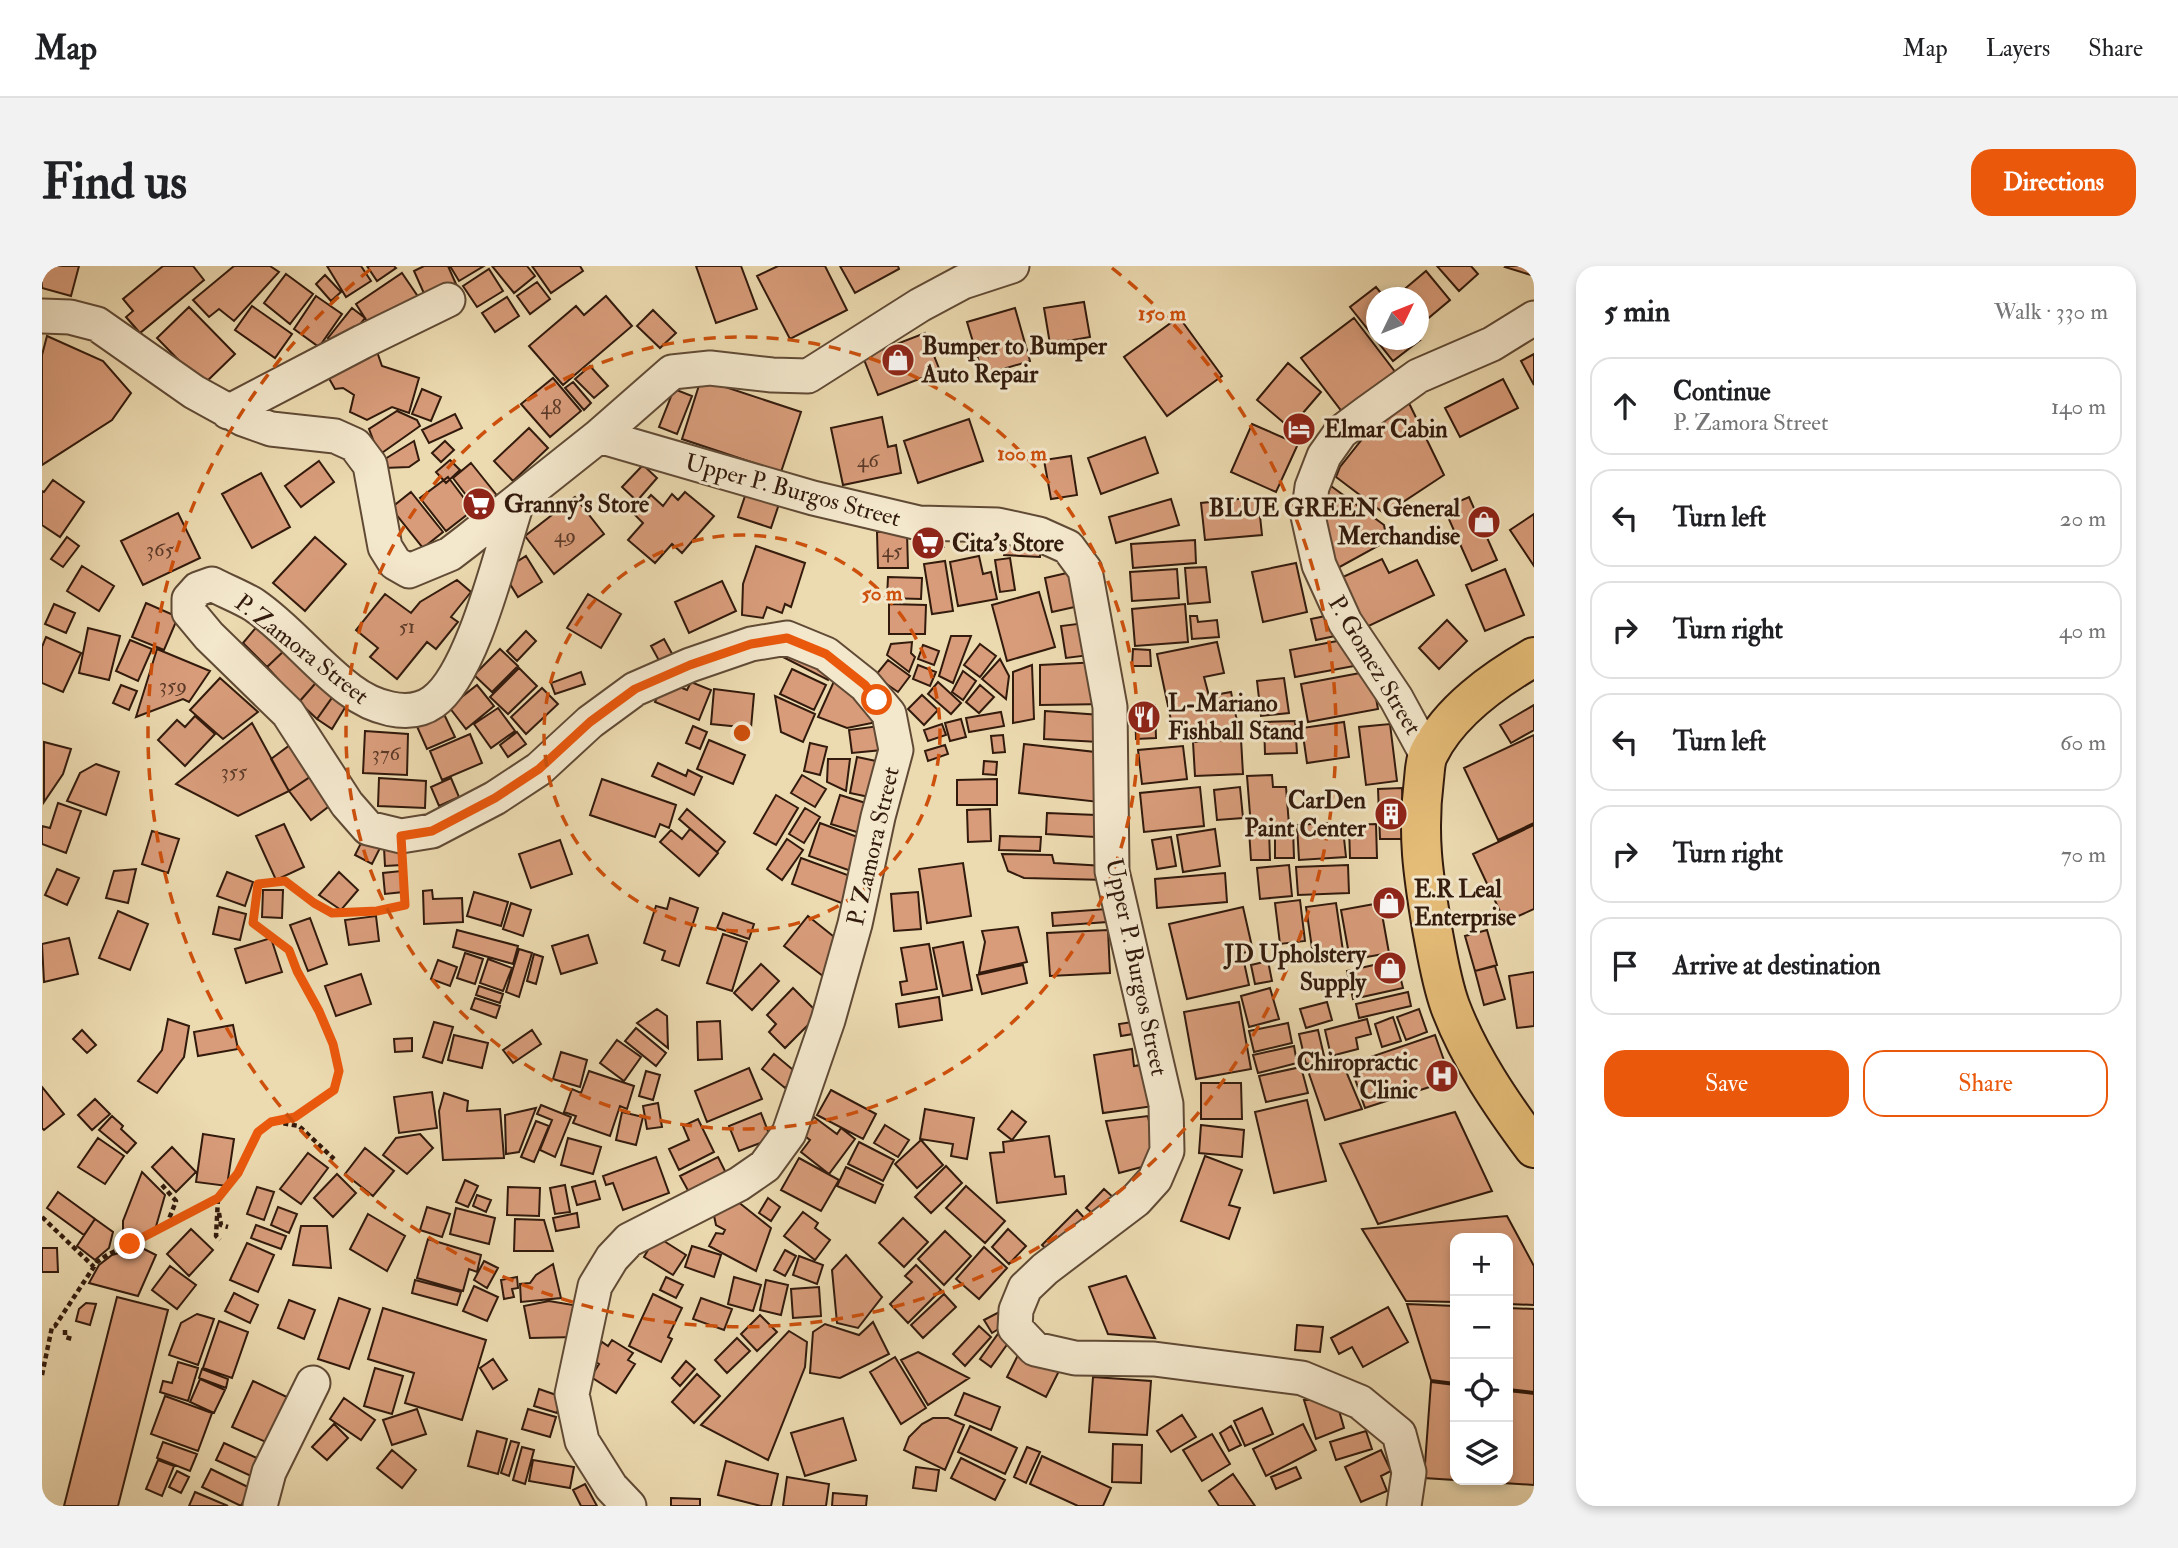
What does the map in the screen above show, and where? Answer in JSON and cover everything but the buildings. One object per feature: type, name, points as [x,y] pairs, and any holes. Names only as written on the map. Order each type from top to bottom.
[{"type":"highway","points":[[1534,657],[1493,684],[1453,718],[1427,755],[1420,813],[1421,862],[1441,974],[1450,1006],[1469,1048],[1510,1115],[1534,1148]]},
{"type":"street","points":[[42,316],[70,317],[97,324],[228,412],[271,429],[335,436],[355,444],[370,465],[385,547],[395,563],[409,571],[450,554],[599,436],[672,372],[710,368],[808,376],[920,305],[959,274],[1012,266]]},
{"type":"street","points":[[228,412],[448,300]]},
{"type":"street","name":"P. Gomez Street","points":[[1427,755],[1396,698],[1345,622],[1319,565],[1308,516],[1312,487],[1324,456],[1341,432],[1357,419],[1418,376],[1492,344],[1534,318]]},
{"type":"street","name":"Upper P. Burgos Street","points":[[599,436],[826,501],[919,523],[998,525],[1039,534],[1068,547],[1085,570],[1110,707],[1112,871],[1166,1104],[1167,1151],[1155,1179],[1136,1200],[1045,1269],[1026,1288],[1016,1310],[1015,1328],[1035,1349],[1075,1358],[1154,1359],[1302,1378],[1360,1402],[1399,1434],[1409,1472],[1404,1506]]},
{"type":"street","name":"P. Zamora Street","points":[[516,503],[466,657],[455,677],[433,703],[410,710],[378,708],[350,690],[254,605],[212,584],[198,589],[189,599],[189,612],[209,636],[288,713],[347,804],[368,828],[401,836],[432,831],[495,798],[539,769],[590,722],[635,689],[690,665],[751,644],[787,638],[826,654],[865,685],[889,714],[896,750],[878,817],[855,924],[828,1020],[789,1133],[765,1166],[739,1184],[629,1240],[612,1258],[595,1286],[572,1394],[582,1441],[611,1487],[629,1506]]},
{"type":"street","points":[[260,1506],[269,1472],[313,1383]]},
{"type":"path","points":[[42,1375],[54,1328],[97,1262],[218,1198],[238,1173],[258,1132],[271,1122],[295,1117],[334,1090],[339,1071],[333,1044],[324,1022],[289,950],[253,923],[258,884],[285,881],[332,913],[377,911],[405,905],[401,836]]},
{"type":"path","points":[[271,1122],[299,1126],[334,1159]]},
{"type":"path","points":[[162,1185],[176,1201],[167,1225]]},
{"type":"path","points":[[218,1198],[221,1225],[228,1227]]},
{"type":"path","points":[[218,1198],[216,1236],[220,1240]]},
{"type":"path","points":[[42,1217],[94,1268]]},
{"type":"path","points":[[65,1330],[65,1337],[72,1339]]},
{"type":"place","name":"Bumper to Bumper Auto Repair","points":[[898,360]]},
{"type":"place","name":"Elmar Cabin","points":[[1299,429]]},
{"type":"place","name":"Granny's Store","points":[[479,504]]},
{"type":"place","name":"BLUE GREEN General Merchandise","points":[[1484,522]]},
{"type":"place","name":"Cita's Store","points":[[928,543]]},
{"type":"place","name":"L-Mariano Fishball Stand","points":[[1144,717]]},
{"type":"place","name":"CarDen Paint Center","points":[[1391,814]]},
{"type":"place","name":"E.R Leal Enterprise","points":[[1389,903]]},
{"type":"place","name":"JD Upholstery Supply","points":[[1390,968]]},
{"type":"place","name":"Chiropractic Clinic","points":[[1442,1076]]},
{"type":"route","points":[[130,1244],[218,1198],[238,1173],[258,1132],[271,1122],[295,1117],[334,1090],[339,1071],[333,1044],[319,1011],[289,950],[253,923],[258,884],[285,881],[289,887],[332,913],[377,911],[405,905],[401,836],[432,831],[495,798],[539,769],[590,722],[635,689],[690,665],[751,644],[787,638],[826,654],[865,685],[877,700]]}]
